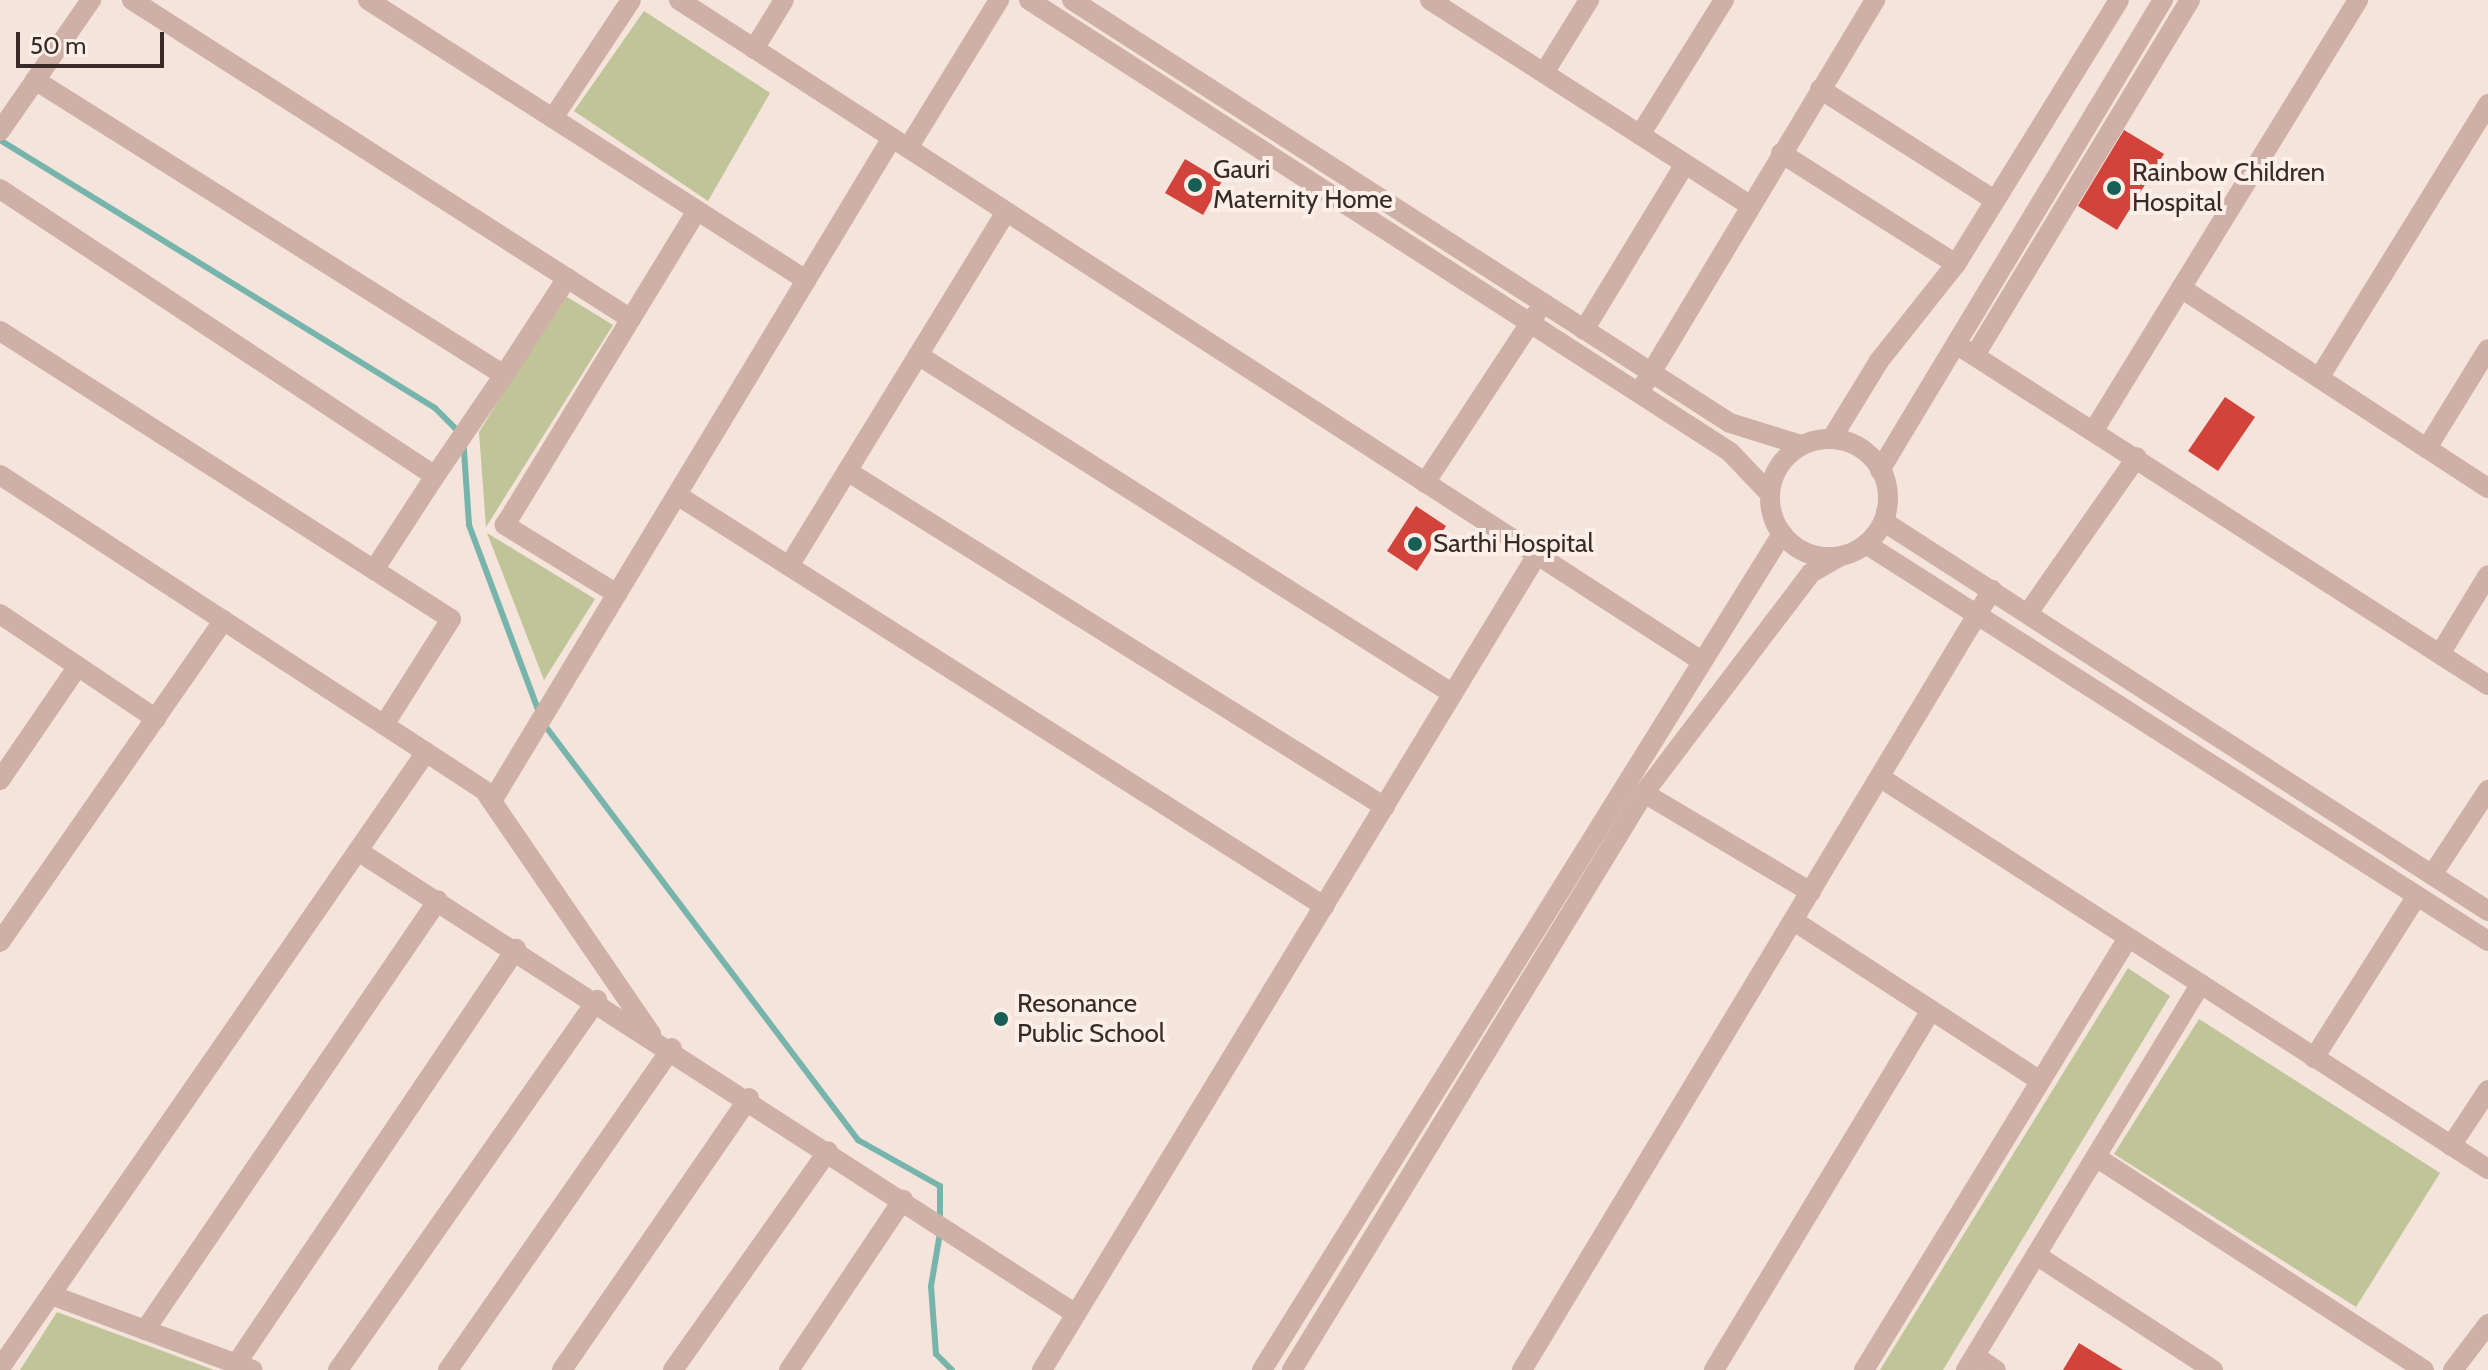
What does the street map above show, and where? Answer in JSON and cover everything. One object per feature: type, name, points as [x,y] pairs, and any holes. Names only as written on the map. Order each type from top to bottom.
[{"type":"street","points":[[3,127],[91,0]]},
{"type":"street","points":[[132,0],[631,319]]},
{"type":"street","points":[[368,0],[806,280]]},
{"type":"street","points":[[553,118],[631,0]]},
{"type":"street","points":[[679,0],[1700,660]]},
{"type":"street","points":[[754,49],[784,0]]},
{"type":"street","points":[[492,801],[806,280],[999,0]]},
{"type":"street","points":[[1029,0],[1730,452],[1770,494],[1782,534],[1819,557],[1839,557]]},
{"type":"street","points":[[1072,0],[1542,304],[1749,433],[1801,445],[1832,438],[1860,447],[1880,470],[1886,523],[2488,911]]},
{"type":"street","points":[[1544,73],[1589,0]]},
{"type":"street","points":[[1640,135],[1724,0]]},
{"type":"street","points":[[1639,394],[1749,205],[1875,0]]},
{"type":"street","points":[[1832,438],[1879,361],[1956,264],[2119,0]]},
{"type":"street","points":[[1880,470],[2163,0]]},
{"type":"street","points":[[1975,355],[2190,0]]},
{"type":"street","points":[[2094,430],[2358,0]]},
{"type":"street","points":[[1443,3],[1544,73],[1749,205]]},
{"type":"street","points":[[35,80],[504,375]]},
{"type":"street","points":[[1820,89],[1994,200]]},
{"type":"street","points":[[2319,378],[2488,104]]},
{"type":"street","points":[[1781,153],[1956,264]]},
{"type":"street","points":[[1584,330],[1685,164]]},
{"type":"street","points":[[0,189],[435,476]]},
{"type":"street","points":[[617,594],[505,525],[697,211]]},
{"type":"street","points":[[789,566],[1006,212]]},
{"type":"street","points":[[374,570],[567,278]]},
{"type":"street","points":[[2181,288],[2488,488]]},
{"type":"street","points":[[1425,483],[1542,304]]},
{"type":"street","points":[[0,331],[451,619],[384,725]]},
{"type":"street","points":[[1956,344],[2137,457],[2488,685]]},
{"type":"street","points":[[2427,448],[2488,349]]},
{"type":"street","points":[[918,355],[1453,694]]},
{"type":"street","points":[[1770,494],[1785,458],[1801,445]]},
{"type":"street","points":[[2028,613],[2137,457]]},
{"type":"street","points":[[847,471],[1385,807]]},
{"type":"street","points":[[0,475],[426,752],[492,801],[651,1034]]},
{"type":"street","points":[[677,495],[1324,906]]},
{"type":"street","points":[[1292,1370],[1644,793],[1811,573],[1866,544],[1886,512]]},
{"type":"street","points":[[1262,1370],[1700,660],[1782,534]]},
{"type":"street","points":[[1866,544],[2488,941]]},
{"type":"street","points":[[1042,1370],[1537,555]]},
{"type":"street","points":[[2440,654],[2488,575]]},
{"type":"street","points":[[1522,1370],[1992,590]]},
{"type":"street","points":[[1,616],[156,719]]},
{"type":"street","points":[[0,942],[224,620]]},
{"type":"street","points":[[0,780],[78,666]]},
{"type":"street","points":[[0,1368],[426,752]]},
{"type":"street","points":[[1881,778],[2488,1169]]},
{"type":"street","points":[[2432,875],[2488,790]]},
{"type":"street","points":[[1644,793],[1811,892]]},
{"type":"street","points":[[358,851],[651,1034],[1076,1314]]},
{"type":"street","points":[[2314,1058],[2417,896]]},
{"type":"street","points":[[145,1330],[438,900]]},
{"type":"street","points":[[1794,921],[2040,1081]]},
{"type":"street","points":[[1864,1370],[2128,938]]},
{"type":"street","points":[[51,1295],[244,1367],[516,949]]},
{"type":"street","points":[[1996,1370],[1970,1363],[2201,984]]},
{"type":"street","points":[[338,1370],[597,1000]]},
{"type":"street","points":[[1714,1370],[1931,1010]]},
{"type":"street","points":[[448,1370],[672,1048]]},
{"type":"street","points":[[2451,1146],[2488,1090]]},
{"type":"street","points":[[562,1370],[749,1098]]},
{"type":"street","points":[[673,1370],[828,1151]]},
{"type":"street","points":[[2096,1157],[2424,1370]]},
{"type":"street","points":[[789,1370],[903,1200]]},
{"type":"street","points":[[2036,1255],[2213,1370]]},
{"type":"street","points":[[2453,1370],[2488,1324]]},
{"type":"green space","points":[[644,11],[770,93],[708,201],[574,111]]},
{"type":"green space","points":[[564,295],[613,325],[486,527],[479,432]]},
{"type":"green space","points":[[487,533],[595,599],[544,680]]},
{"type":"green space","points":[[2128,968],[2170,996],[1943,1370],[1880,1370]]},
{"type":"green space","points":[[2199,1019],[2440,1173],[2356,1307],[2114,1154]]},
{"type":"green space","points":[[57,1312],[214,1370],[20,1370]]},
{"type":"building","points":[[2124,130],[2164,154],[2117,230],[2078,206]]},
{"type":"building","points":[[1185,159],[1222,181],[1203,215],[1165,193]]},
{"type":"building","points":[[2225,397],[2255,417],[2218,471],[2188,451]]},
{"type":"building","points":[[1416,506],[1446,526],[1417,571],[1387,551]]},
{"type":"building","points":[[2079,1343],[2123,1370],[2063,1370]]},
{"type":"waterway","points":[[0,140],[435,408],[463,436],[469,525],[539,712]]},
{"type":"waterway","points":[[543,723],[858,1140],[940,1186],[940,1222]]},
{"type":"waterway","points":[[940,1233],[931,1286],[936,1354],[952,1370]]},
{"type":"place","name":"Gauri Maternity Home","points":[[1195,185]]},
{"type":"place","name":"Rainbow Children Hospital","points":[[2114,188]]},
{"type":"place","name":"Sarthi Hospital","points":[[1415,544]]},
{"type":"place","name":"Resonance Public School","points":[[1001,1019]]}]
